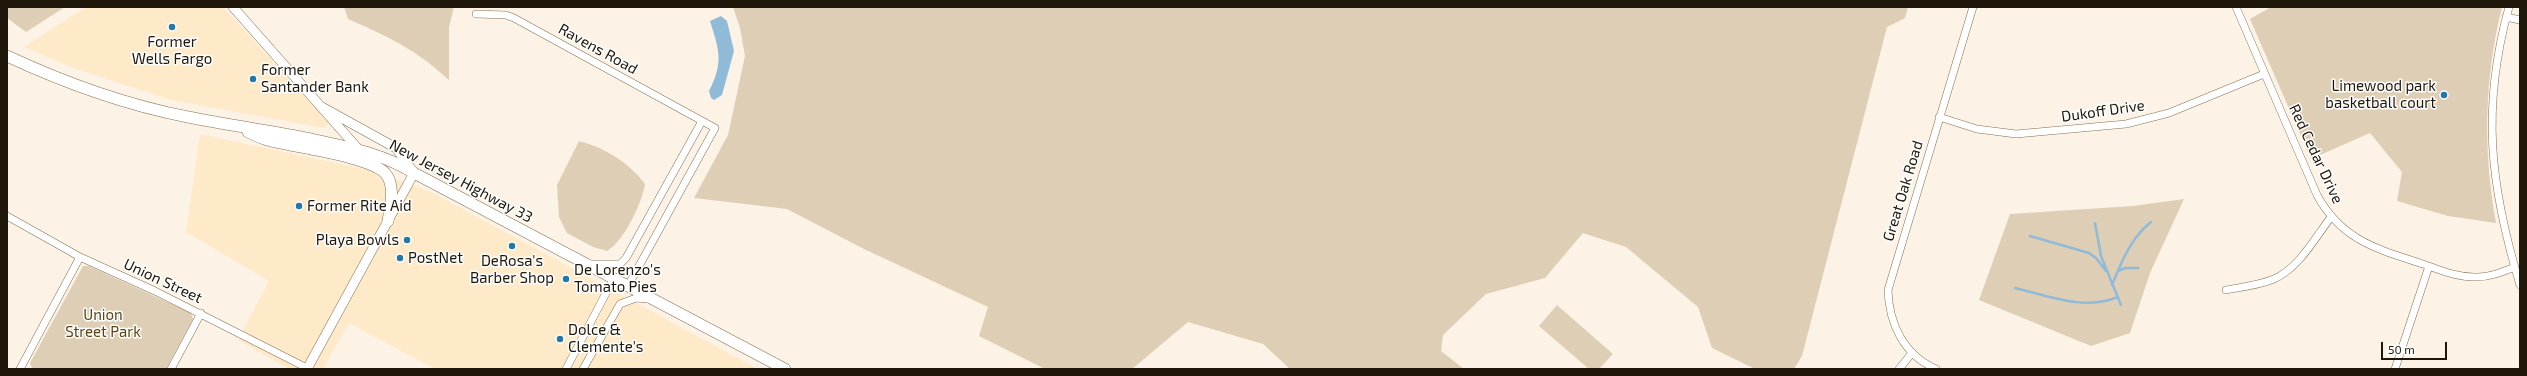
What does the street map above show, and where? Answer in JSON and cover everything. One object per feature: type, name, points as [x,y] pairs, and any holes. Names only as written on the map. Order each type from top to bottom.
[{"type":"main road","name":"New Jersey Highway 33","points":[[7,56],[41,72],[106,96],[161,111],[359,149],[396,162],[414,173],[785,369]]},
{"type":"main road","points":[[232,125],[266,140],[340,155],[372,166],[385,173],[391,186],[388,221]]},
{"type":"street","points":[[233,7],[359,149],[372,166]]},
{"type":"street","name":"Great Oak Road","points":[[1936,369],[1912,353],[1902,341],[1893,323],[1888,290],[1973,7]]},
{"type":"street","name":"Red Cedar Drive","points":[[2236,7],[2317,195],[2331,217],[2350,235],[2371,247],[2465,277],[2477,277],[2515,267]]},
{"type":"street","points":[[2509,7],[2493,90],[2492,148],[2499,206],[2520,285]]},
{"type":"street","name":"Ravens Road","points":[[476,14],[506,15],[514,18],[715,128],[628,286]]},
{"type":"street","points":[[2506,17],[2520,20]]},
{"type":"street","name":"Dukoff Drive","points":[[1939,117],[1977,129],[2016,134],[2126,124],[2169,113],[2264,74]]},
{"type":"street","points":[[308,369],[414,173],[396,148],[320,106]]},
{"type":"street","points":[[585,263],[610,265],[620,264],[626,258],[702,121]]},
{"type":"street","name":"Union Street","points":[[7,216],[80,257],[201,313],[308,369]]},
{"type":"street","points":[[2226,290],[2264,282],[2285,272],[2294,265],[2331,217]]},
{"type":"street","points":[[21,369],[80,257]]},
{"type":"street","points":[[2395,369],[2429,266]]},
{"type":"street","points":[[566,369],[614,278]]},
{"type":"street","points":[[583,369],[620,304],[636,298],[660,303]]},
{"type":"street","points":[[172,369],[201,313]]},
{"type":"street","points":[[1899,369],[1912,353]]},
{"type":"shaded area","points":[[86,7],[223,7],[329,123],[324,128],[171,100],[73,68],[24,47]]},
{"type":"shaded area","points":[[200,134],[374,171],[431,192],[758,369],[435,369],[349,323],[323,369],[289,369],[238,340],[269,281],[186,232]]},
{"type":"green space","points":[[7,7],[65,7],[26,32],[7,18]]},
{"type":"green space","points":[[344,7],[454,7],[449,27],[449,80],[425,60],[402,45],[348,19]]},
{"type":"green space","points":[[733,7],[1908,7],[1905,18],[1887,27],[1802,356],[1794,369],[1755,369],[1712,348],[1698,307],[1626,247],[1583,233],[1545,278],[1486,294],[1443,335],[1441,351],[1464,369],[1290,369],[1263,344],[1188,322],[1132,369],[1045,369],[979,336],[988,307],[864,249],[787,209],[694,198],[728,135],[745,56],[740,28]]},
{"type":"green space","points":[[2271,7],[2502,7],[2492,61],[2487,115],[2489,169],[2496,223],[2448,216],[2397,201],[2402,172],[2370,133],[2311,159],[2250,19]]},
{"type":"green space","points":[[579,141],[589,144],[616,157],[631,169],[645,184],[636,211],[626,230],[620,239],[607,251],[593,247],[567,233],[559,217],[557,185]]},
{"type":"green space","points":[[2184,199],[2150,273],[2130,333],[2091,346],[1979,300],[2010,214],[2133,206]]},
{"type":"green space","name":"Union Street Park","points":[[83,266],[89,266],[191,313],[193,319],[166,369],[32,368],[30,363]]},
{"type":"green space","points":[[1557,305],[1613,354],[1599,369],[1589,369],[1539,326]]},
{"type":"water","points":[[721,16],[727,21],[734,51],[722,95],[714,100],[711,98],[709,91],[717,72],[718,48],[710,21]]},
{"type":"waterway","points":[[2112,285],[2127,251],[2137,236],[2151,222]]},
{"type":"waterway","points":[[2095,223],[2101,256],[2121,305]]},
{"type":"waterway","points":[[2030,236],[2089,253],[2096,258],[2106,271]]},
{"type":"waterway","points":[[2118,271],[2125,268],[2138,268]]},
{"type":"waterway","points":[[2015,288],[2066,301],[2092,303],[2118,297]]},
{"type":"place","name":"Former Wells Fargo","points":[[172,27]]},
{"type":"place","name":"Former Santander Bank","points":[[253,79]]},
{"type":"place","name":"Limewood park basketball court","points":[[2444,95]]},
{"type":"place","name":"Former Rite Aid","points":[[299,206]]},
{"type":"place","name":"Playa Bowls","points":[[407,240]]},
{"type":"place","name":"DeRosa's Barber Shop","points":[[512,246]]},
{"type":"place","name":"PostNet","points":[[400,258]]},
{"type":"place","name":"De Lorenzo's Tomato Pies","points":[[566,279]]},
{"type":"place","name":"Dolce & Clemente's","points":[[560,339]]}]
